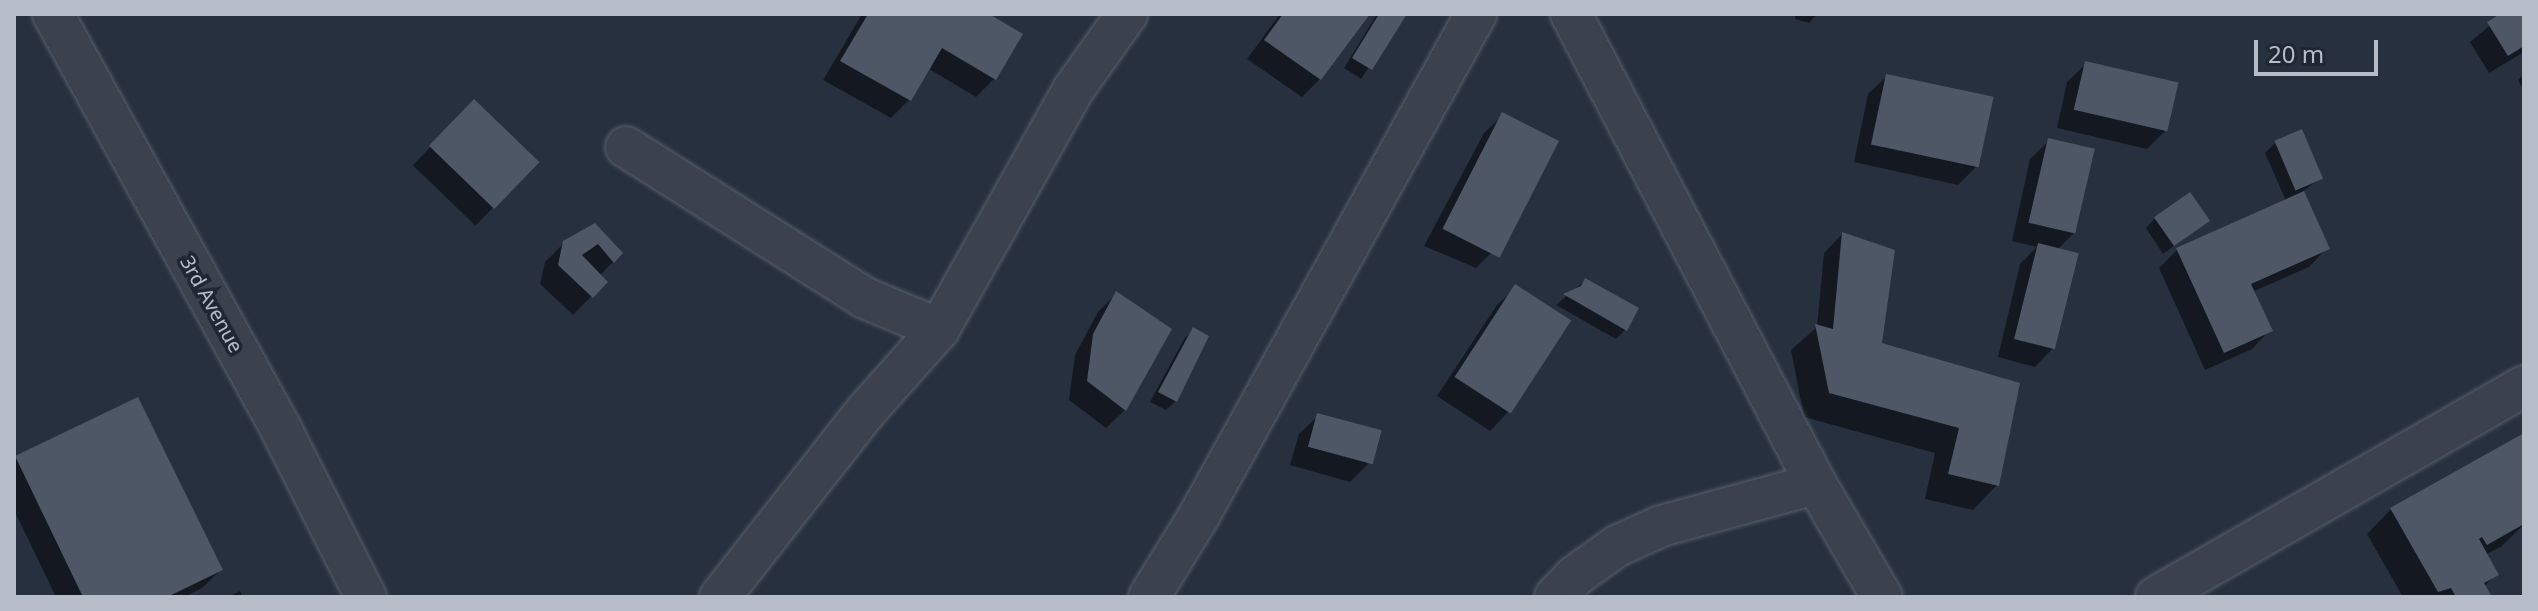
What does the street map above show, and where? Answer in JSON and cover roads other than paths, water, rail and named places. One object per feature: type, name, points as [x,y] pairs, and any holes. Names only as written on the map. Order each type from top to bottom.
[{"type":"street","name":"3rd Avenue","points":[[53,14],[283,433],[366,597]]},
{"type":"street","points":[[720,597],[866,411],[939,329],[1073,90],[1127,14]]},
{"type":"street","points":[[1149,597],[1200,514],[1476,14]]},
{"type":"street","points":[[1571,14],[1816,484],[1882,597]]},
{"type":"street","points":[[626,147],[865,298],[939,329]]},
{"type":"street","points":[[2156,597],[2524,386]]},
{"type":"street","points":[[1555,597],[1575,576],[1617,546],[1661,526],[1816,484]]}]
